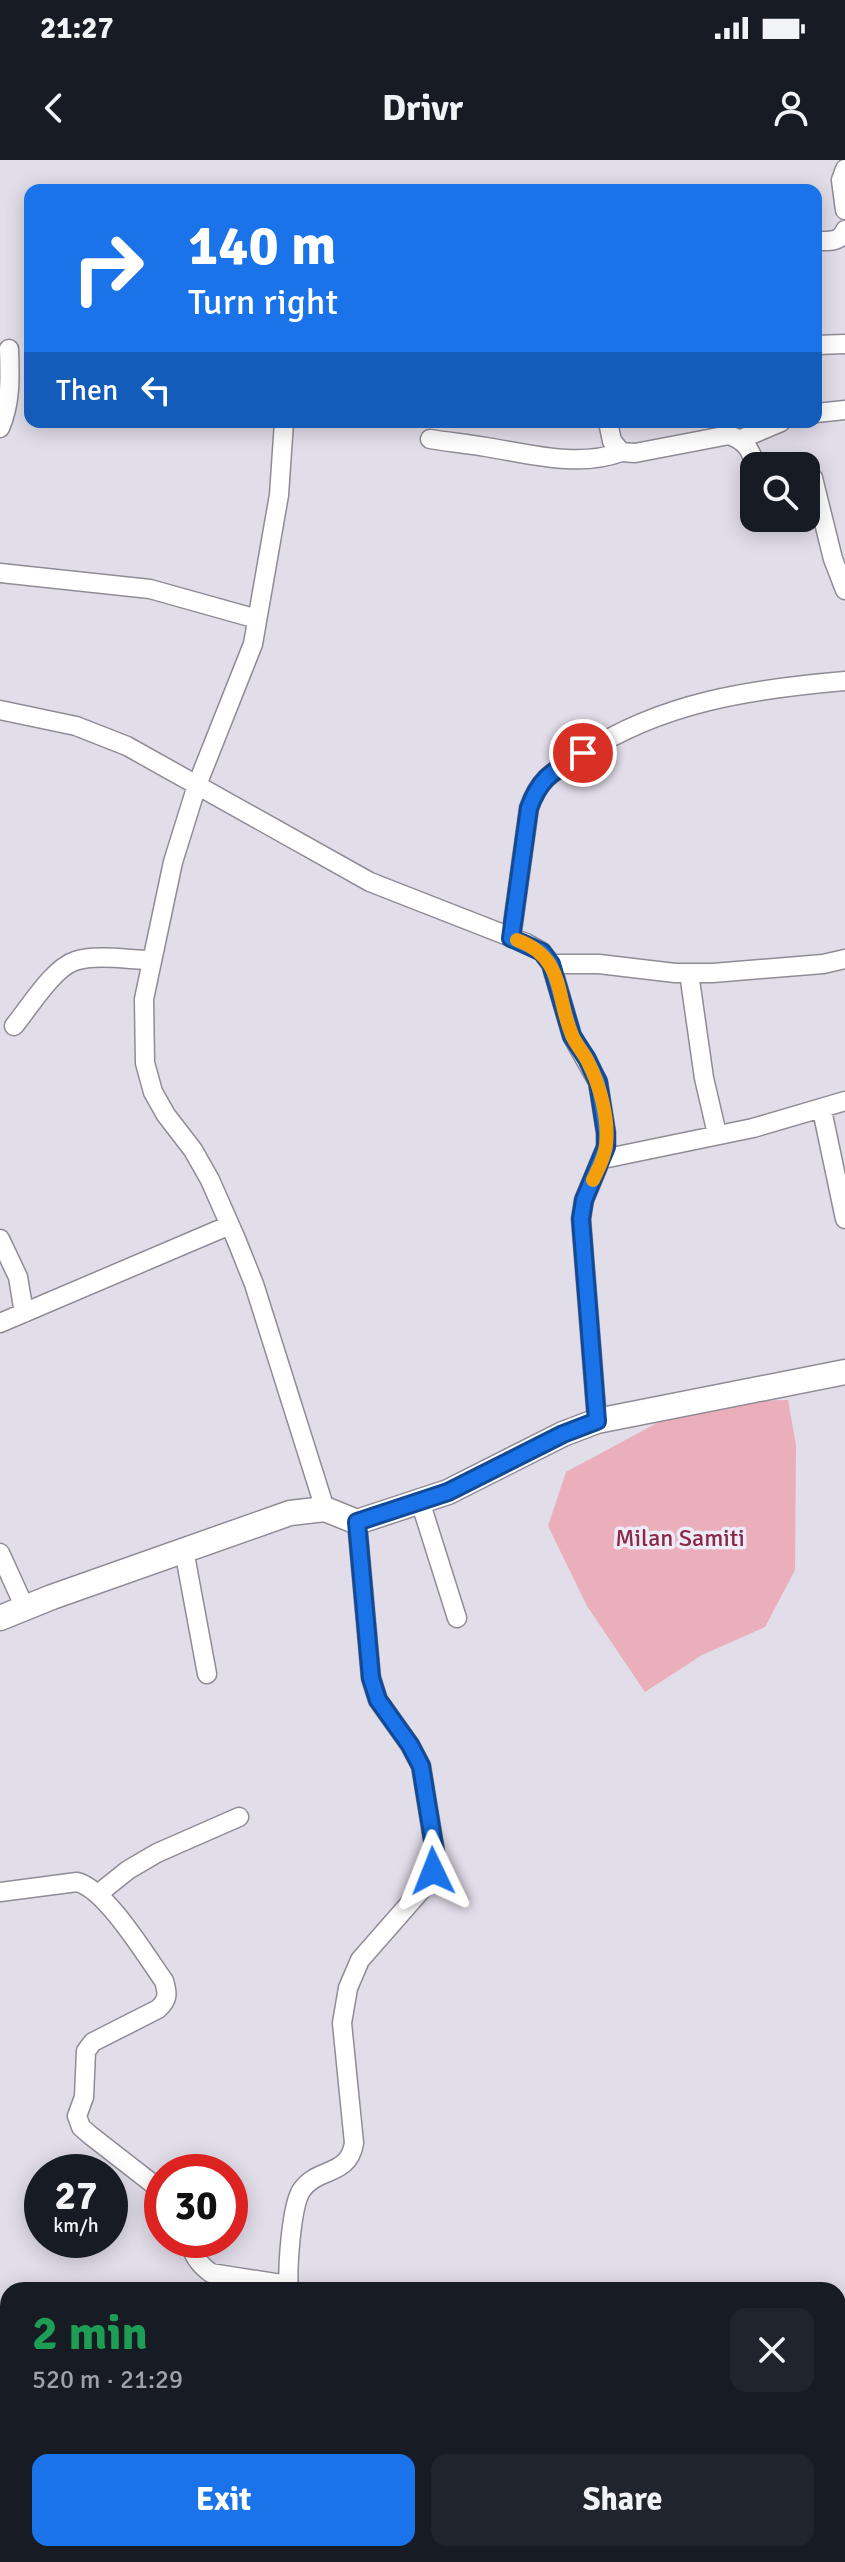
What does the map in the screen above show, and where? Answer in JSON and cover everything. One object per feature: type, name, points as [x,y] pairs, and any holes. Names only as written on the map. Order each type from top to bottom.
[{"type":"street","points":[[845,169],[841,180],[845,210]]},
{"type":"street","points":[[822,241],[833,241],[844,233]]},
{"type":"street","points":[[822,345],[845,344]]},
{"type":"street","points":[[0,428],[6,415],[10,391],[9,349]]},
{"type":"street","points":[[822,412],[845,410]]},
{"type":"street","points":[[284,428],[279,495],[253,644],[197,785],[173,862],[144,999],[145,1063],[153,1092],[210,1180],[254,1284],[325,1509]]},
{"type":"street","points":[[609,428],[612,441],[621,452]]},
{"type":"street","points":[[741,439],[767,428]]},
{"type":"street","points":[[430,439],[585,460],[729,435],[741,439],[751,452]]},
{"type":"street","points":[[820,506],[833,559],[845,590]]},
{"type":"street","points":[[0,573],[150,589],[257,619]]},
{"type":"street","points":[[511,938],[529,808],[535,790],[545,778],[614,734],[672,710],[763,689],[845,681]]},
{"type":"street","points":[[0,710],[76,726],[127,746],[370,882],[542,952],[551,964],[572,1036],[598,1082],[606,1133],[603,1159],[584,1200],[581,1219],[597,1421]]},
{"type":"street","points":[[551,964],[599,964],[689,973],[823,964],[845,959]]},
{"type":"street","points":[[14,1026],[60,970],[75,961],[152,960]]},
{"type":"street","points":[[689,973],[704,1078],[717,1134]]},
{"type":"street","points":[[603,1159],[822,1110],[845,1101]]},
{"type":"street","points":[[822,1110],[845,1219]]},
{"type":"street","points":[[0,1323],[230,1225]]},
{"type":"street","points":[[0,1239],[18,1277],[24,1313]]},
{"type":"street","points":[[0,1618],[290,1513],[325,1509],[357,1522],[448,1492],[563,1434],[597,1421],[845,1372]]},
{"type":"street","points":[[420,1501],[457,1618]]},
{"type":"street","points":[[289,2282],[296,2205],[302,2190],[311,2181],[343,2166],[352,2155],[354,2143],[342,2023],[348,1988],[360,1960],[424,1887],[433,1871],[435,1852],[421,1766],[378,1700],[371,1678],[357,1522]]},
{"type":"street","points":[[184,1550],[207,1674]]},
{"type":"street","points":[[0,1553],[25,1608]]},
{"type":"street","points":[[98,1894],[128,1870],[157,1853],[239,1817]]},
{"type":"street","points":[[0,1892],[77,1882],[92,1888],[164,1981],[168,1992],[166,2001],[158,2009],[93,2042],[86,2051],[84,2097],[77,2116],[81,2127],[144,2177]]},
{"type":"street","points":[[195,2258],[211,2273],[261,2282]]},
{"type":"green space","name":"Milan Samiti","points":[[788,1400],[796,1445],[795,1570],[765,1627],[702,1655],[645,1692],[587,1606],[548,1526],[566,1472],[696,1402]]},
{"type":"slow traffic","points":[[517,940],[542,952],[551,964],[572,1036],[598,1082],[606,1147],[593,1180]]},
{"type":"route","points":[[433,1871],[435,1852],[421,1766],[378,1700],[371,1678],[357,1522],[448,1492],[563,1434],[597,1421],[581,1219],[584,1200],[606,1147],[598,1082],[572,1036],[551,964],[542,952],[511,938],[529,808],[535,790],[545,778],[583,753]]}]
